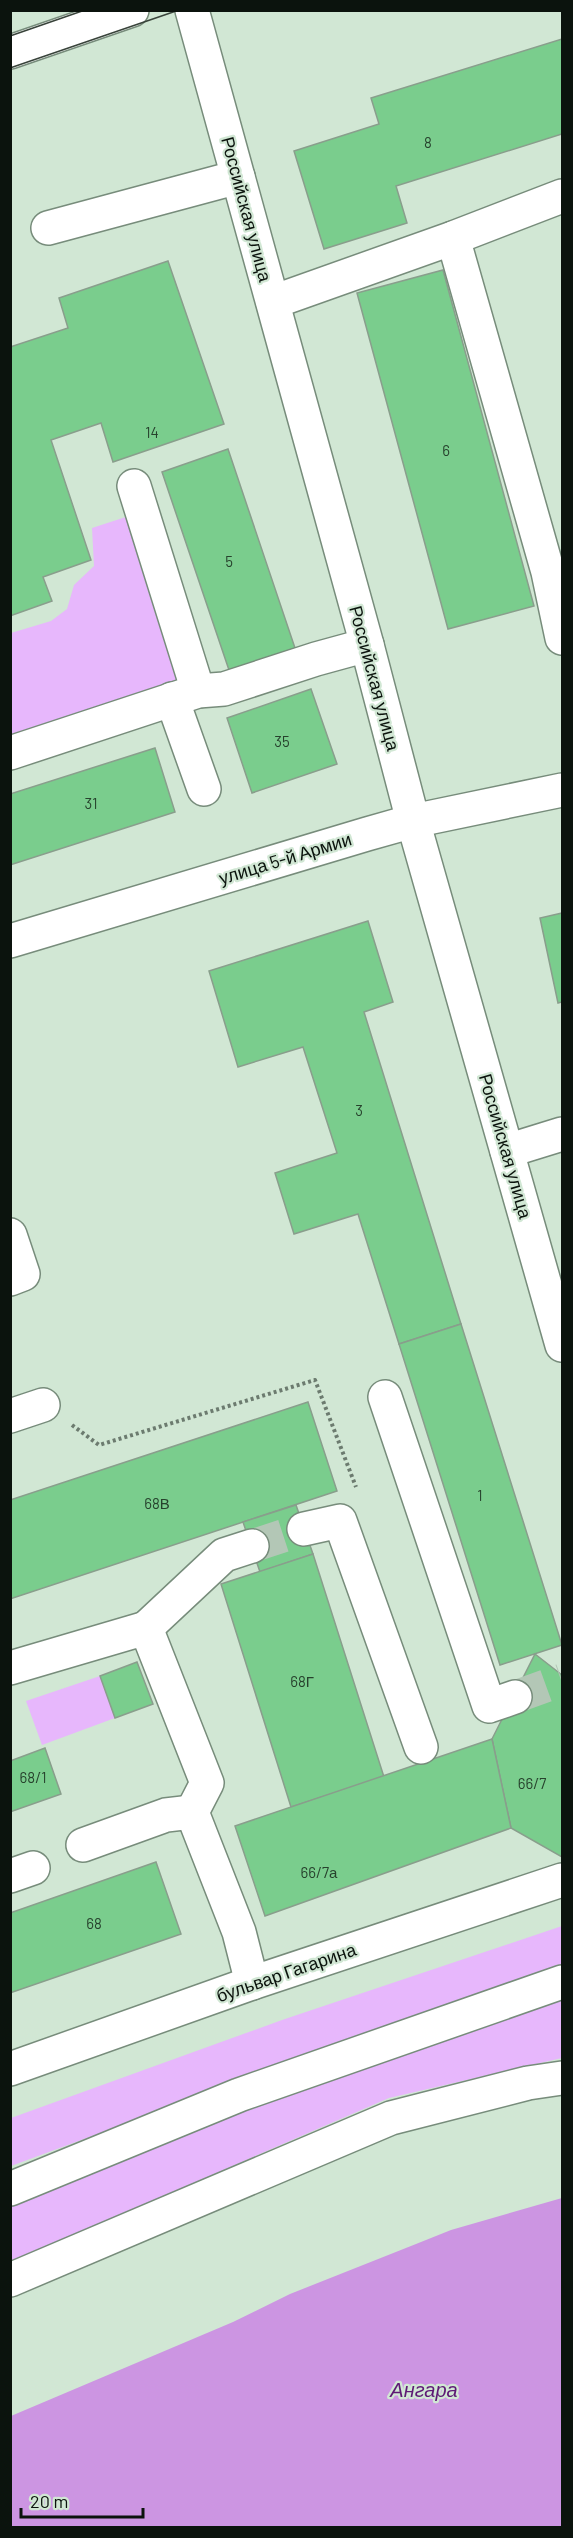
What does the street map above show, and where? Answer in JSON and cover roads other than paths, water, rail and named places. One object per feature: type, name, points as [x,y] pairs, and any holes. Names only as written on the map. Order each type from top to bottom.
[{"type":"street","points":[[10,52],[132,10]]},
{"type":"street","name":"Российская улица","points":[[192,10],[367,645],[413,821],[562,1345]]},
{"type":"street","points":[[48,228],[238,177]]},
{"type":"street","points":[[273,302],[453,238],[562,196]]},
{"type":"street","points":[[453,238],[548,572],[562,638]]},
{"type":"street","points":[[134,486],[185,695],[204,789]]},
{"type":"street","points":[[10,753],[185,695],[224,689],[367,645]]},
{"type":"street","name":"улица 5-й Армии","points":[[10,941],[413,821],[562,790]]},
{"type":"street","points":[[507,1151],[562,1134]]},
{"type":"street","points":[[10,1235],[23,1274],[10,1279]]},
{"type":"street","points":[[385,1397],[489,1706],[515,1697]]},
{"type":"street","points":[[10,1416],[43,1405]]},
{"type":"street","points":[[304,1529],[340,1521],[421,1747]]},
{"type":"street","points":[[10,1668],[146,1628],[224,1555],[252,1546]]},
{"type":"street","points":[[146,1628],[207,1783],[192,1812],[239,1932],[252,1983]]},
{"type":"street","points":[[84,1845],[166,1815],[192,1812]]},
{"type":"street","name":"бульвар Гагарина","points":[[10,2069],[252,1983],[562,1880]]},
{"type":"street","points":[[10,2189],[239,2095],[562,1982]]},
{"type":"street","points":[[10,2280],[391,2118],[528,2083],[562,2078]]},
{"type":"water","name":"Ангара","points":[[562,2198],[562,2527],[11,2527],[11,2416],[233,2322],[290,2294],[451,2230]]},
{"type":"tunnel","points":[[252,1546],[304,1529]]},
{"type":"tunnel","points":[[515,1697],[562,1680]]},
{"type":"tram line","points":[[10,36],[85,10]]},
{"type":"tram line","points":[[10,68],[179,10]]}]
